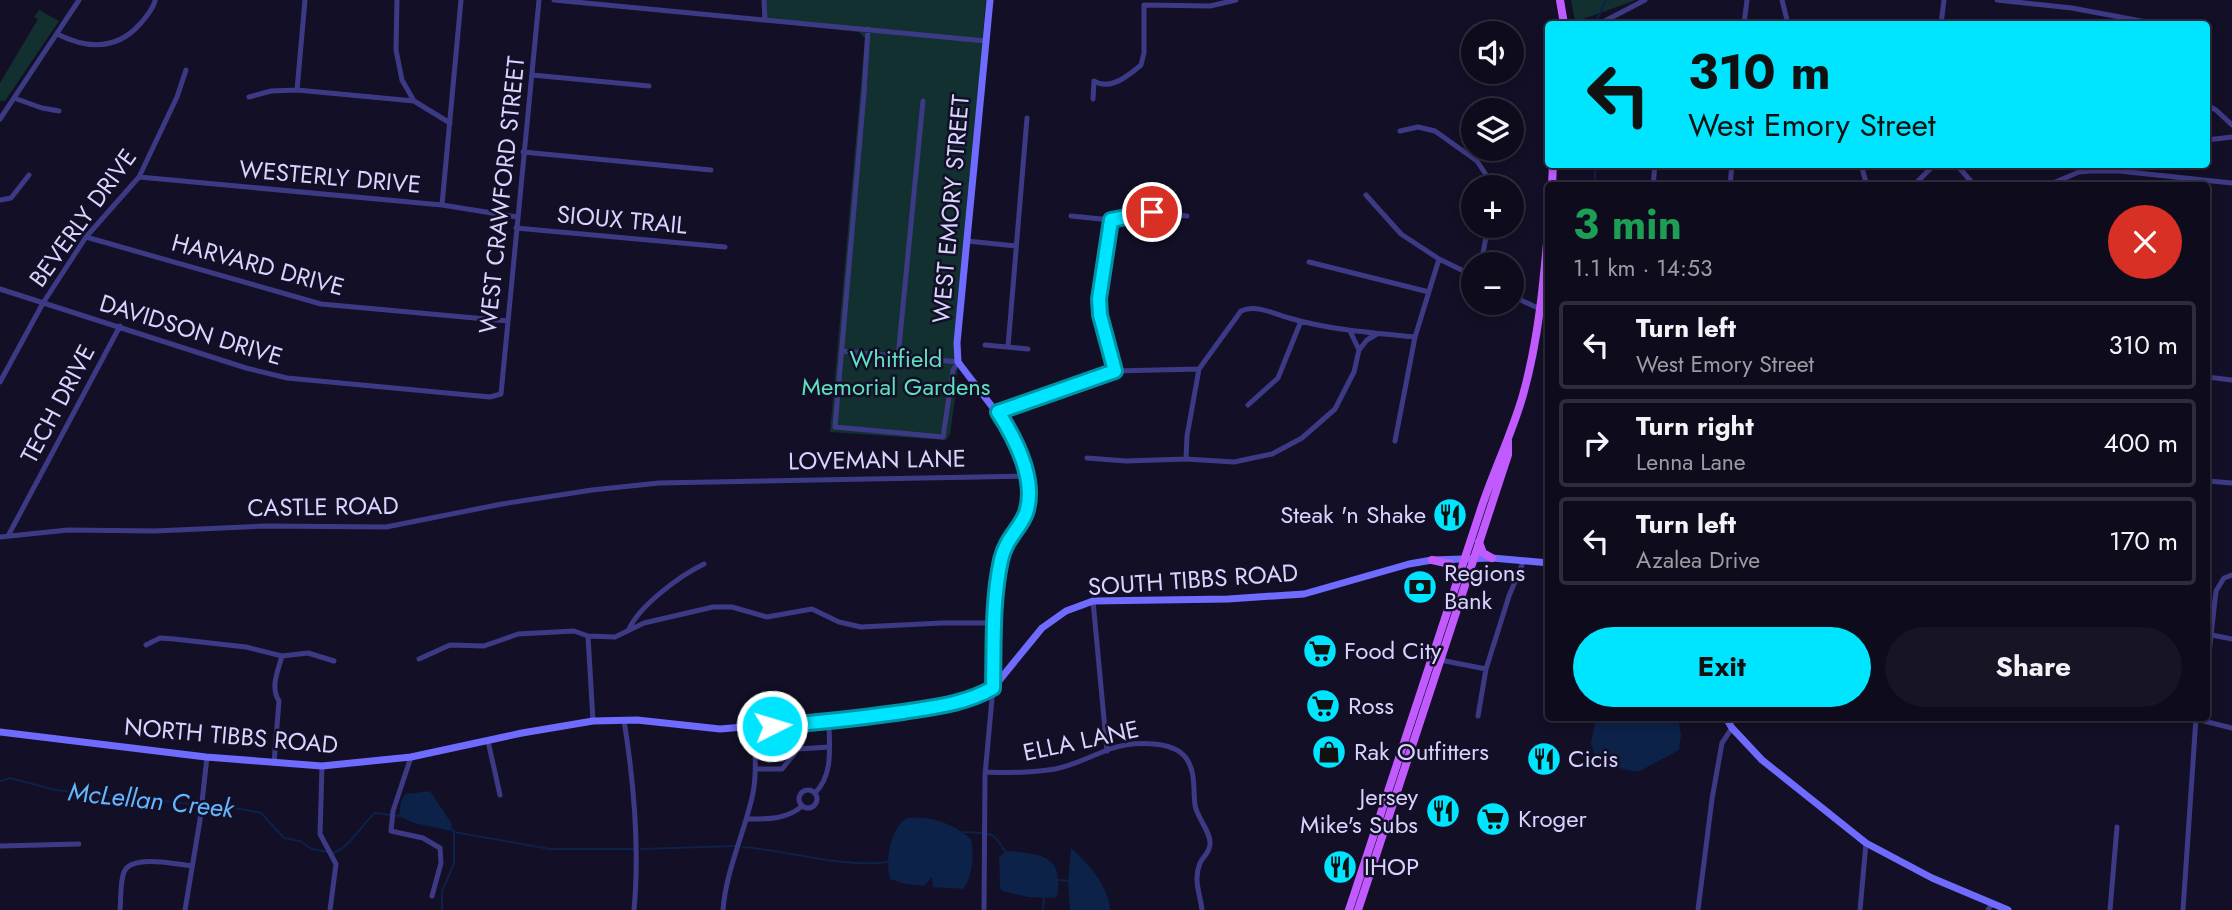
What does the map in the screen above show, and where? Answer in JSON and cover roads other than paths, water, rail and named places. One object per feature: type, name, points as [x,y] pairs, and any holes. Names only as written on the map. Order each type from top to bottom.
[{"type":"main road","points":[[1560,0],[1564,21]]},
{"type":"main road","points":[[1358,910],[1440,660],[1500,453],[1508,441],[1526,383],[1540,309],[1545,260]]},
{"type":"main road","points":[[1349,910],[1459,577],[1479,542],[1508,455],[1508,441]]},
{"type":"main road","points":[[1479,542],[1483,553],[1492,558]]},
{"type":"main road","points":[[1432,560],[1450,564],[1459,577]]},
{"type":"street","points":[[0,119],[79,0]]},
{"type":"street","points":[[297,90],[305,0]]},
{"type":"street","points":[[397,0],[396,50],[402,80],[414,101]]},
{"type":"street","points":[[442,205],[461,0]]},
{"type":"street","name":"WEST CRAWFORD STREET","points":[[501,394],[539,0]]},
{"type":"street","points":[[554,0],[986,41]]},
{"type":"street","points":[[764,0],[765,20]]},
{"type":"street","name":"WEST EMORY STREET","points":[[958,362],[957,343],[990,0]]},
{"type":"street","points":[[1093,99],[1094,81],[1101,86],[1110,85],[1141,65],[1144,53],[1142,3],[1210,6],[1236,0]]},
{"type":"street","points":[[1606,21],[1646,0]]},
{"type":"street","points":[[1744,21],[1747,0]]},
{"type":"street","points":[[1782,0],[1787,21]]},
{"type":"street","points":[[1941,21],[1944,0]]},
{"type":"street","points":[[1997,0],[2072,8],[2141,21]]},
{"type":"street","points":[[57,34],[81,44],[99,47],[110,44],[136,29],[151,11],[155,1]]},
{"type":"street","points":[[868,29],[835,427],[943,437],[953,370],[958,362]]},
{"type":"street","name":"BEVERLY DRIVE","points":[[0,382],[43,303],[86,237],[139,177],[177,97],[186,70]]},
{"type":"street","points":[[531,75],[649,86]]},
{"type":"street","points":[[249,97],[271,91],[297,90],[414,101],[450,123]]},
{"type":"street","points":[[14,98],[59,111]]},
{"type":"street","points":[[898,357],[923,101]]},
{"type":"street","points":[[2210,106],[2232,125]]},
{"type":"street","points":[[1008,347],[1027,118]]},
{"type":"street","points":[[1400,131],[1418,127],[1435,131],[1477,161],[1486,175]]},
{"type":"street","points":[[2210,140],[2232,136]]},
{"type":"street","points":[[523,152],[711,170]]},
{"type":"street","points":[[1917,182],[1931,168]]},
{"type":"street","points":[[1959,168],[1972,182]]},
{"type":"street","points":[[2056,182],[2080,172],[2119,171],[2201,182]]},
{"type":"street","points":[[0,200],[11,198],[29,175]]},
{"type":"street","name":"WESTERLY DRIVE","points":[[139,177],[442,205],[517,217]]},
{"type":"street","points":[[2210,182],[2232,183]]},
{"type":"street","points":[[1366,195],[1401,234],[1461,270]]},
{"type":"street","points":[[1071,216],[1111,220],[1152,212],[1187,216]]},
{"type":"street","points":[[1111,220],[1099,299],[1100,315],[1115,371]]},
{"type":"street","name":"SIOUX TRAIL","points":[[516,228],[725,247]]},
{"type":"street","name":"HARVARD DRIVE","points":[[86,237],[321,304],[508,321]]},
{"type":"street","points":[[967,241],[1016,246]]},
{"type":"street","points":[[1395,441],[1415,337],[1439,259]]},
{"type":"street","points":[[1309,262],[1429,292]]},
{"type":"street","name":"DAVIDSON DRIVE","points":[[0,289],[246,368],[287,378],[490,397],[501,394]]},
{"type":"street","points":[[1524,302],[1540,309]]},
{"type":"street","points":[[1186,459],[1190,413],[1199,369],[1241,311],[1256,308],[1350,331],[1415,337]]},
{"type":"street","points":[[1248,405],[1278,378],[1301,321]]},
{"type":"street","name":"TECH DRIVE","points":[[8,536],[120,326]]},
{"type":"street","points":[[1350,331],[1359,351]]},
{"type":"street","points":[[1087,458],[1234,462],[1272,454],[1303,438],[1335,408],[1354,372],[1359,351],[1367,340],[1378,334]]},
{"type":"street","name":"WEST EMORY STREET","points":[[985,345],[1028,349]]},
{"type":"street","points":[[842,351],[958,362],[1013,434],[1026,476],[1027,506],[1025,515],[1008,538],[1001,560],[994,623],[993,688]]},
{"type":"street","points":[[998,412],[1115,371],[1199,369]]},
{"type":"street","points":[[2210,377],[2232,380]]},
{"type":"street","name":"LOVEMAN LANE","points":[[729,481],[1026,476]]},
{"type":"street","name":"CASTLE ROAD","points":[[0,537],[68,530],[155,531],[265,526],[386,527],[592,489],[729,481]]},
{"type":"street","points":[[2210,481],[2232,483]]},
{"type":"street","name":"SOUTH TIBBS ROAD","points":[[624,720],[702,729],[753,727],[829,721],[947,705],[977,697],[993,688],[1042,628],[1066,611],[1093,601],[1228,599],[1304,594],[1432,560],[1492,558],[1545,563]]},
{"type":"street","points":[[1478,716],[1486,669],[1509,596],[1524,560]]},
{"type":"street","points":[[629,629],[652,602],[678,579],[704,564]]},
{"type":"street","points":[[2210,644],[2216,591],[2224,578],[2232,575]]},
{"type":"street","points":[[1093,601],[1107,751]]},
{"type":"street","points":[[419,659],[450,645],[484,646],[518,634],[575,631],[588,636],[615,637],[629,629],[713,607],[732,607],[768,617],[812,609],[839,622],[861,627],[994,623]]},
{"type":"street","points":[[2211,635],[2232,639]]},
{"type":"street","points":[[588,636],[593,721]]},
{"type":"street","points":[[146,645],[160,638],[174,639],[246,647],[282,656],[309,653],[334,661]]},
{"type":"street","points":[[274,763],[279,701],[274,693],[282,656]]},
{"type":"street","points":[[1440,660],[1486,669]]},
{"type":"street","name":"ELLA LANE","points":[[984,910],[985,772],[993,688]]},
{"type":"street","points":[[624,720],[635,805],[637,854],[634,910]]},
{"type":"street","name":"NORTH TIBBS ROAD","points":[[0,732],[207,757],[322,766],[411,757],[593,721],[624,720]]},
{"type":"street","points":[[815,793],[825,783],[829,721]]},
{"type":"street","points":[[1728,721],[1762,760],[1866,843],[1990,907],[2008,910]]},
{"type":"street","points":[[2183,910],[2196,721]]},
{"type":"street","points":[[2207,721],[2232,728]]},
{"type":"street","points":[[723,910],[753,791],[753,727]]},
{"type":"street","points":[[1699,910],[1716,776],[1722,743],[1732,728]]},
{"type":"street","points":[[488,741],[500,795]]},
{"type":"street","name":"ELLA LANE","points":[[985,772],[1052,769],[1076,765],[1126,745],[1151,744],[1179,751],[1187,759],[1193,773],[1198,816],[1210,841],[1210,848],[1200,863],[1196,876],[1202,910]]},
{"type":"street","points":[[755,769],[782,769],[797,749],[829,747]]},
{"type":"street","points":[[185,910],[207,757]]},
{"type":"street","points":[[411,757],[393,811],[391,831],[423,838],[440,848],[441,863],[432,896]]},
{"type":"street","points":[[322,766],[320,834],[336,864],[330,910]]},
{"type":"street","points":[[810,790],[815,793],[817,799],[813,807],[802,806],[799,801],[801,792],[810,790]]},
{"type":"street","points":[[746,819],[774,820],[802,806]]},
{"type":"street","points":[[2110,910],[2117,827]]},
{"type":"street","points":[[1860,910],[1866,843]]},
{"type":"street","points":[[0,846],[79,844]]},
{"type":"street","points":[[120,910],[124,872],[129,865],[141,861],[192,866]]},
{"type":"water","points":[[1595,721],[1679,721],[1681,735],[1679,750],[1640,771],[1629,770],[1603,760],[1594,753],[1591,743]]},
{"type":"water","points":[[430,791],[452,824],[451,831],[414,823],[399,816],[405,794]]},
{"type":"water","points":[[907,818],[942,822],[971,839],[972,865],[963,889],[933,887],[932,877],[924,886],[890,879],[890,846],[896,829]]},
{"type":"water","points":[[1071,848],[1091,868],[1102,884],[1110,910],[1070,910],[1068,882]]},
{"type":"water","points":[[1007,851],[1039,855],[1053,864],[1057,872],[1057,896],[1028,897],[1002,891],[999,857]]},
{"type":"waterway","points":[[1596,21],[1606,0]]},
{"type":"waterway","points":[[1595,168],[1595,182]]},
{"type":"waterway","name":"McLellan Creek","points":[[0,781],[10,778],[55,790],[261,813],[284,838],[328,852]]},
{"type":"waterway","name":"McLellan Creek","points":[[334,853],[346,845],[375,813],[399,816]]},
{"type":"waterway","name":"McLellan Creek","points":[[452,829],[454,832],[550,849],[633,849]]},
{"type":"waterway","name":"McLellan Creek","points":[[964,832],[982,833]]},
{"type":"waterway","points":[[442,910],[442,891],[454,864],[454,833]]},
{"type":"waterway","name":"McLellan Creek","points":[[987,834],[996,838],[1005,852]]},
{"type":"waterway","name":"McLellan Creek","points":[[641,849],[735,846]]},
{"type":"waterway","name":"McLellan Creek","points":[[743,847],[852,863],[889,862]]},
{"type":"waterway","name":"McLellan Creek","points":[[1058,880],[1069,881]]},
{"type":"waterway","points":[[1043,910],[1044,898]]},
{"type":"place","name":"Steak 'n Shake","points":[[1450,515]]},
{"type":"place","name":"Regions Bank","points":[[1420,587]]},
{"type":"place","name":"Food City","points":[[1320,651]]},
{"type":"place","name":"Ross","points":[[1323,706]]},
{"type":"place","name":"Rak Outfitters","points":[[1329,752]]},
{"type":"place","name":"Cicis","points":[[1544,759]]},
{"type":"place","name":"Jersey Mike's Subs","points":[[1443,811]]},
{"type":"place","name":"Kroger","points":[[1493,819]]},
{"type":"place","name":"IHOP","points":[[1340,867]]},
{"type":"park label","name":"Whitfield Memorial Gardens","points":[[896,373]]}]
